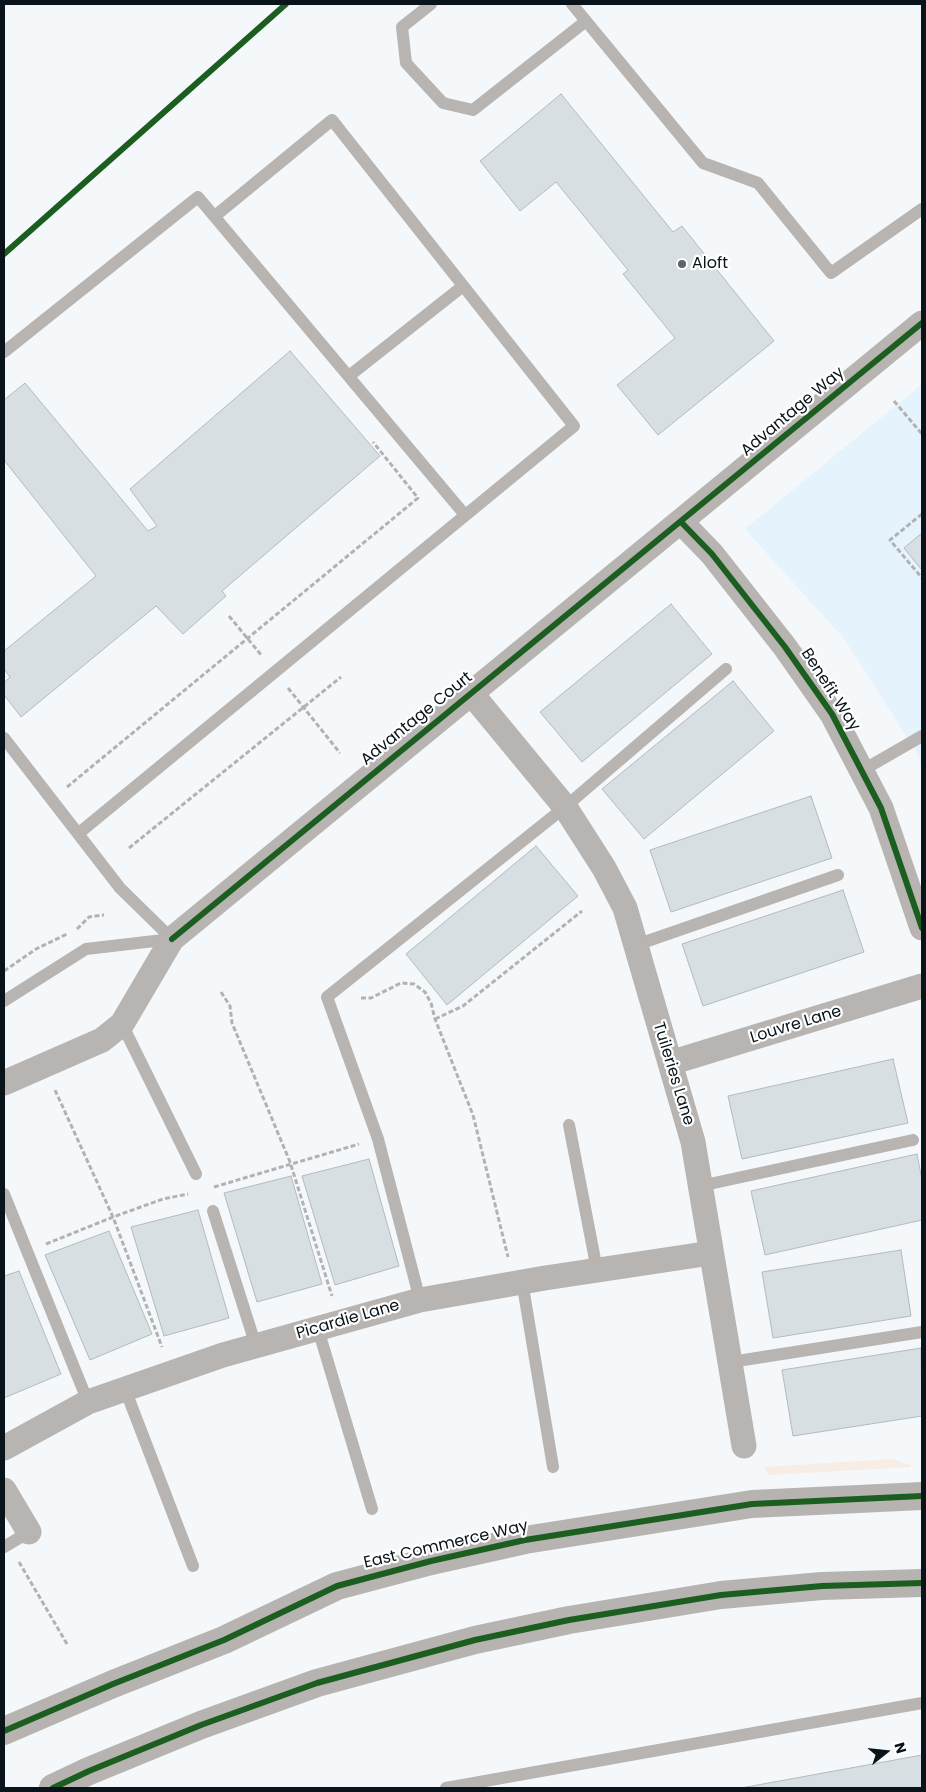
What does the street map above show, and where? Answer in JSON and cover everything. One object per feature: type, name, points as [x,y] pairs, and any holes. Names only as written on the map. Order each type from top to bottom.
[{"type":"main road","name":"East Commerce Way","points":[[4,1731],[113,1684],[224,1640],[337,1586],[431,1561],[525,1540],[752,1504],[922,1496]]},
{"type":"main road","points":[[53,1788],[89,1771],[201,1725],[317,1683],[475,1640],[568,1620],[721,1595],[822,1586],[922,1582]]},
{"type":"street","name":"Advantage Way","points":[[681,522],[922,323]]},
{"type":"street","name":"Advantage Court","points":[[4,1083],[102,1040],[122,1024],[172,938],[681,522]]},
{"type":"street","name":"Benefit Way","points":[[681,522],[712,554],[785,647],[832,714],[863,770],[881,808],[922,928]]},
{"type":"street","name":"Tuileries Lane","points":[[471,693],[565,807],[604,868],[625,908],[693,1142],[744,1446]]},
{"type":"street","name":"Louvre Lane","points":[[670,1064],[922,986]]},
{"type":"street","name":"Picardie Lane","points":[[4,1448],[88,1402],[256,1346],[420,1300],[522,1282],[711,1253]]},
{"type":"street","points":[[4,1490],[13,1541]]},
{"type":"lane","points":[[431,4],[402,27],[406,63],[443,103],[473,110],[586,21]]},
{"type":"lane","points":[[572,4],[703,163],[758,183],[831,273],[922,209]]},
{"type":"lane","points":[[79,833],[574,426],[332,120],[215,216]]},
{"type":"lane","points":[[4,352],[198,196],[465,516]]},
{"type":"lane","points":[[348,376],[463,286]]},
{"type":"lane","points":[[420,1300],[378,1139],[327,997],[565,807],[726,669]]},
{"type":"lane","points":[[863,770],[922,736]]},
{"type":"lane","points":[[4,738],[120,888],[172,938]]},
{"type":"lane","points":[[636,945],[838,875]]},
{"type":"lane","points":[[4,1001],[86,949],[172,938]]},
{"type":"lane","points":[[122,1024],[196,1174]]},
{"type":"lane","points":[[569,1125],[597,1270]]},
{"type":"lane","points":[[700,1186],[913,1140]]},
{"type":"lane","points":[[4,1194],[88,1402]]},
{"type":"lane","points":[[212,1211],[256,1346]]},
{"type":"lane","points":[[522,1282],[553,1467]]},
{"type":"lane","points":[[318,1329],[372,1509]]},
{"type":"lane","points":[[731,1362],[922,1332]]},
{"type":"lane","points":[[125,1389],[192,1566]]},
{"type":"lane","points":[[446,1788],[922,1703]]},
{"type":"path","points":[[894,402],[922,434]]},
{"type":"path","points":[[65,790],[418,498],[370,438]]},
{"type":"path","points":[[922,514],[890,540],[922,578]]},
{"type":"path","points":[[129,848],[341,677]]},
{"type":"path","points":[[435,1019],[463,1006],[582,911]]},
{"type":"path","points":[[4,971],[36,949],[79,928],[89,917],[104,915]]},
{"type":"path","points":[[353,997],[371,998],[401,983],[414,984],[425,992],[431,1003],[435,1019],[473,1115],[509,1259]]},
{"type":"path","points":[[221,992],[230,1006],[232,1023],[290,1162],[332,1296]]},
{"type":"path","points":[[54,1089],[113,1217],[162,1347]]},
{"type":"path","points":[[13,1541],[67,1644]]},
{"type":"shaded area","points":[[922,384],[922,769],[917,753],[845,640],[745,529]]},
{"type":"shaded area","points":[[892,1459],[911,1465],[911,1467],[769,1475],[764,1467]]},
{"type":"building","points":[[561,94],[673,232],[682,226],[774,341],[658,435],[617,385],[675,338],[623,274],[628,270],[556,182],[520,211],[480,161]]},
{"type":"building","points":[[290,351],[380,456],[222,591],[226,596],[183,634],[156,606],[21,717],[4,695],[4,683],[10,677],[4,669],[4,651],[96,576],[4,460],[4,400],[25,383],[148,531],[157,526],[130,489]]},
{"type":"building","points":[[922,533],[922,570],[904,548]]},
{"type":"building","points":[[671,604],[712,654],[582,762],[540,712]]},
{"type":"building","points":[[733,681],[774,731],[644,839],[602,789]]},
{"type":"building","points":[[811,796],[832,858],[671,912],[650,850]]},
{"type":"building","points":[[536,846],[578,896],[447,1005],[406,954]]},
{"type":"building","points":[[843,890],[864,952],[703,1006],[682,944]]},
{"type":"building","points":[[893,1059],[908,1123],[742,1159],[728,1096]]},
{"type":"building","points":[[917,1154],[922,1180],[922,1220],[765,1255],[751,1191]]},
{"type":"building","points":[[369,1159],[399,1266],[335,1285],[302,1176]]},
{"type":"building","points":[[291,1176],[322,1284],[257,1302],[224,1193]]},
{"type":"building","points":[[198,1210],[229,1318],[164,1336],[131,1227]]},
{"type":"building","points":[[109,1231],[152,1334],[90,1360],[45,1255]]},
{"type":"building","points":[[901,1250],[911,1316],[773,1338],[762,1272]]},
{"type":"building","points":[[19,1271],[61,1374],[4,1398],[4,1276]]},
{"type":"building","points":[[921,1348],[922,1416],[793,1436],[782,1370]]},
{"type":"building","points":[[922,1755],[922,1788],[741,1788]]},
{"type":"cycle path","points":[[4,254],[286,4]]},
{"type":"cycle path","points":[[172,939],[922,323]]},
{"type":"cycle path","points":[[681,522],[712,554],[785,647],[832,714],[881,808],[922,928]]},
{"type":"cycle path","points":[[4,1731],[113,1684],[224,1640],[337,1586],[431,1561],[525,1540],[752,1504],[922,1496]]},
{"type":"cycle path","points":[[53,1788],[89,1771],[201,1725],[317,1683],[475,1640],[569,1620],[721,1595],[822,1586],[922,1583]]},
{"type":"place","name":"Aloft","points":[[682,264]]}]
